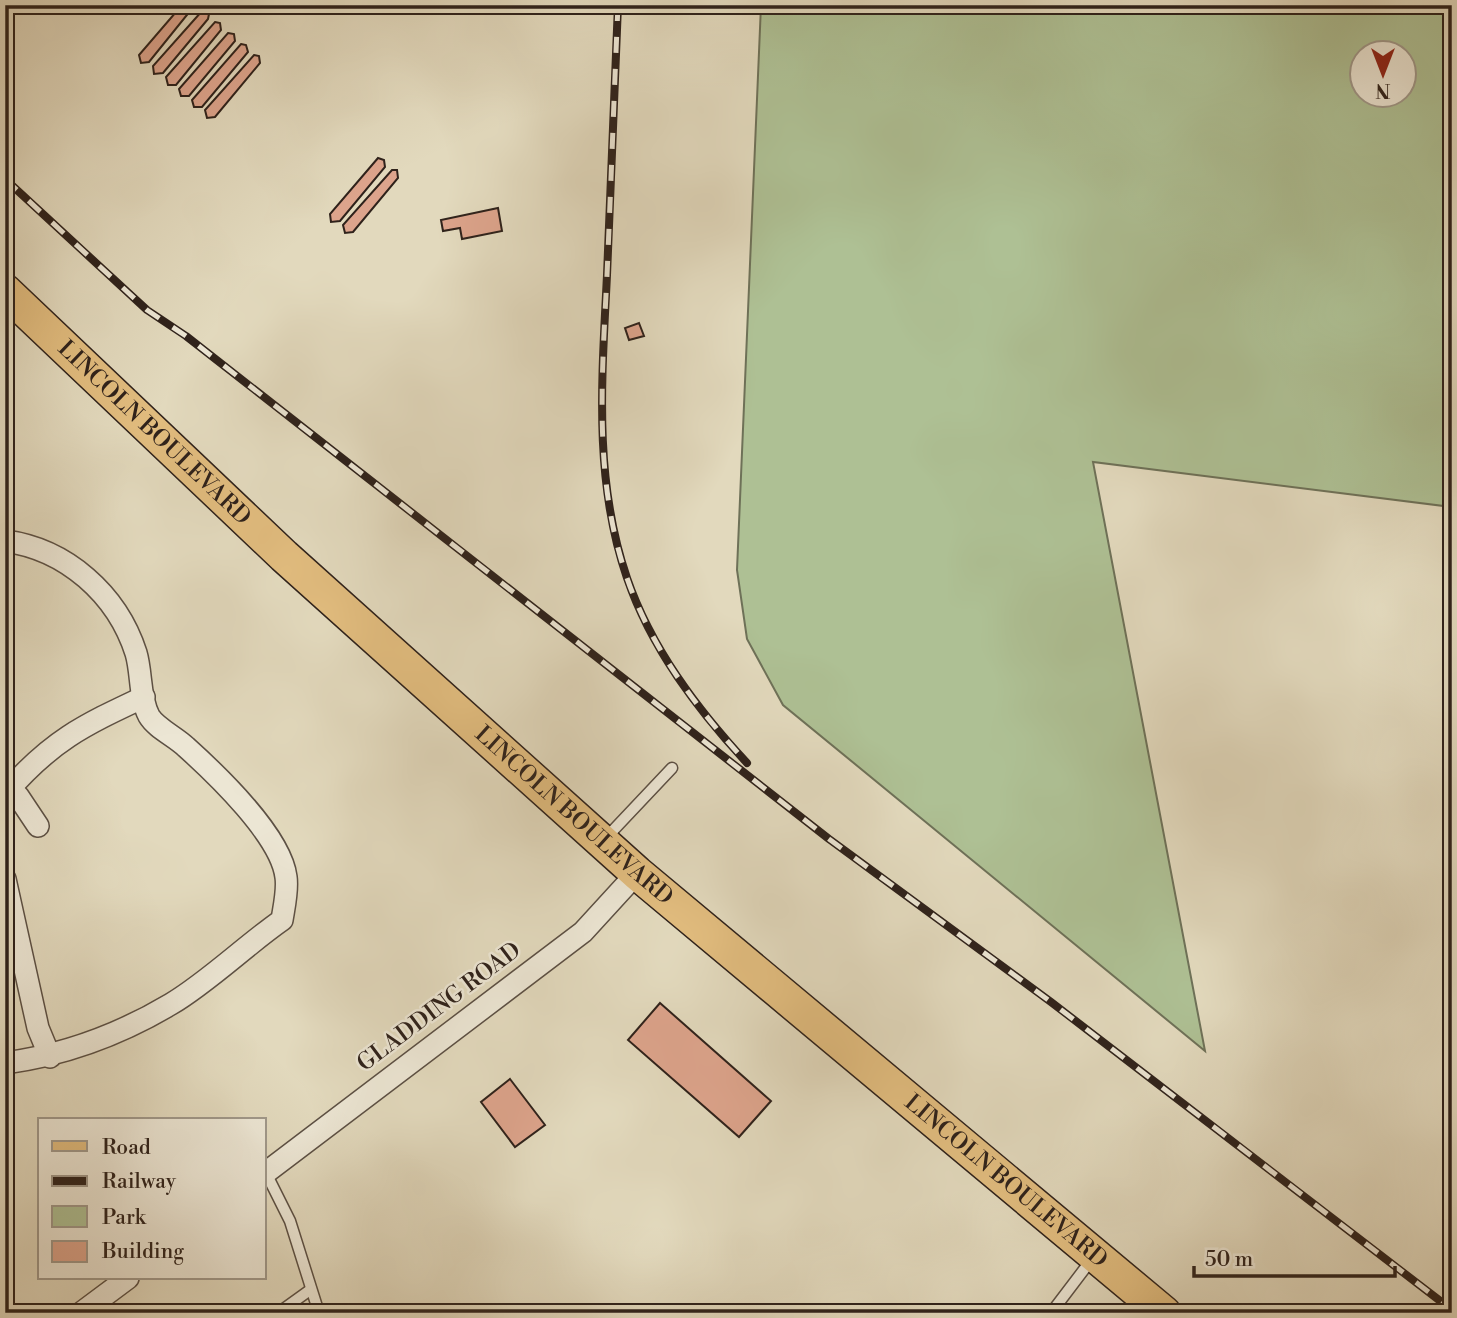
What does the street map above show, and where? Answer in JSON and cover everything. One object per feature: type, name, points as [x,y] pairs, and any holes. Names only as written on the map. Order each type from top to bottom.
[{"type":"main road","name":"LINCOLN BOULEVARD","points":[[5,291],[284,556],[602,842],[1164,1313]]},
{"type":"street","points":[[5,541],[19,543],[69,562],[114,605],[136,654],[150,717],[230,790],[268,836],[286,876],[282,920],[173,1003],[105,1038],[50,1057],[5,1063]]},
{"type":"street","points":[[38,826],[18,796],[6,793],[28,767],[61,738],[144,697]]},
{"type":"street","name":"GLADDING ROAD","points":[[266,1172],[583,932],[638,873]]},
{"type":"street","points":[[5,879],[38,1028],[50,1057]]},
{"type":"street","points":[[81,1313],[125,1280]]},
{"type":"lane","points":[[602,842],[672,768]]},
{"type":"lane","points":[[266,1175],[290,1221],[319,1313]]},
{"type":"lane","points":[[1051,1313],[1094,1257]]},
{"type":"lane","points":[[278,1313],[310,1290]]},
{"type":"green space","points":[[761,5],[1452,5],[1452,507],[1093,462],[1205,1051],[783,705],[747,639],[737,570]]},
{"type":"building","points":[[182,5],[195,5],[149,62],[141,63],[139,55]]},
{"type":"building","points":[[202,11],[209,14],[208,19],[163,73],[154,74],[153,66]]},
{"type":"building","points":[[215,22],[220,23],[221,30],[176,85],[168,85],[166,77]]},
{"type":"building","points":[[228,33],[234,34],[235,41],[189,96],[181,96],[179,89]]},
{"type":"building","points":[[241,44],[246,45],[248,52],[202,107],[194,107],[192,100]]},
{"type":"building","points":[[254,55],[259,56],[260,63],[215,117],[207,118],[205,110]]},
{"type":"building","points":[[378,158],[384,160],[385,167],[340,221],[331,222],[330,214]]},
{"type":"building","points":[[392,170],[397,170],[398,178],[353,232],[345,233],[343,225]]},
{"type":"building","points":[[498,208],[502,231],[462,239],[460,228],[443,231],[441,220]]},
{"type":"building","points":[[639,323],[644,336],[629,340],[625,328]]},
{"type":"building","points":[[660,1003],[771,1101],[739,1137],[628,1040]]},
{"type":"building","points":[[510,1079],[545,1125],[515,1147],[481,1102]]},
{"type":"railway","points":[[618,5],[602,390],[604,466],[609,503],[627,578],[649,629],[693,699],[747,763]]},
{"type":"railway","points":[[5,179],[147,310],[186,336],[829,839],[1051,1002],[1452,1310]]}]
